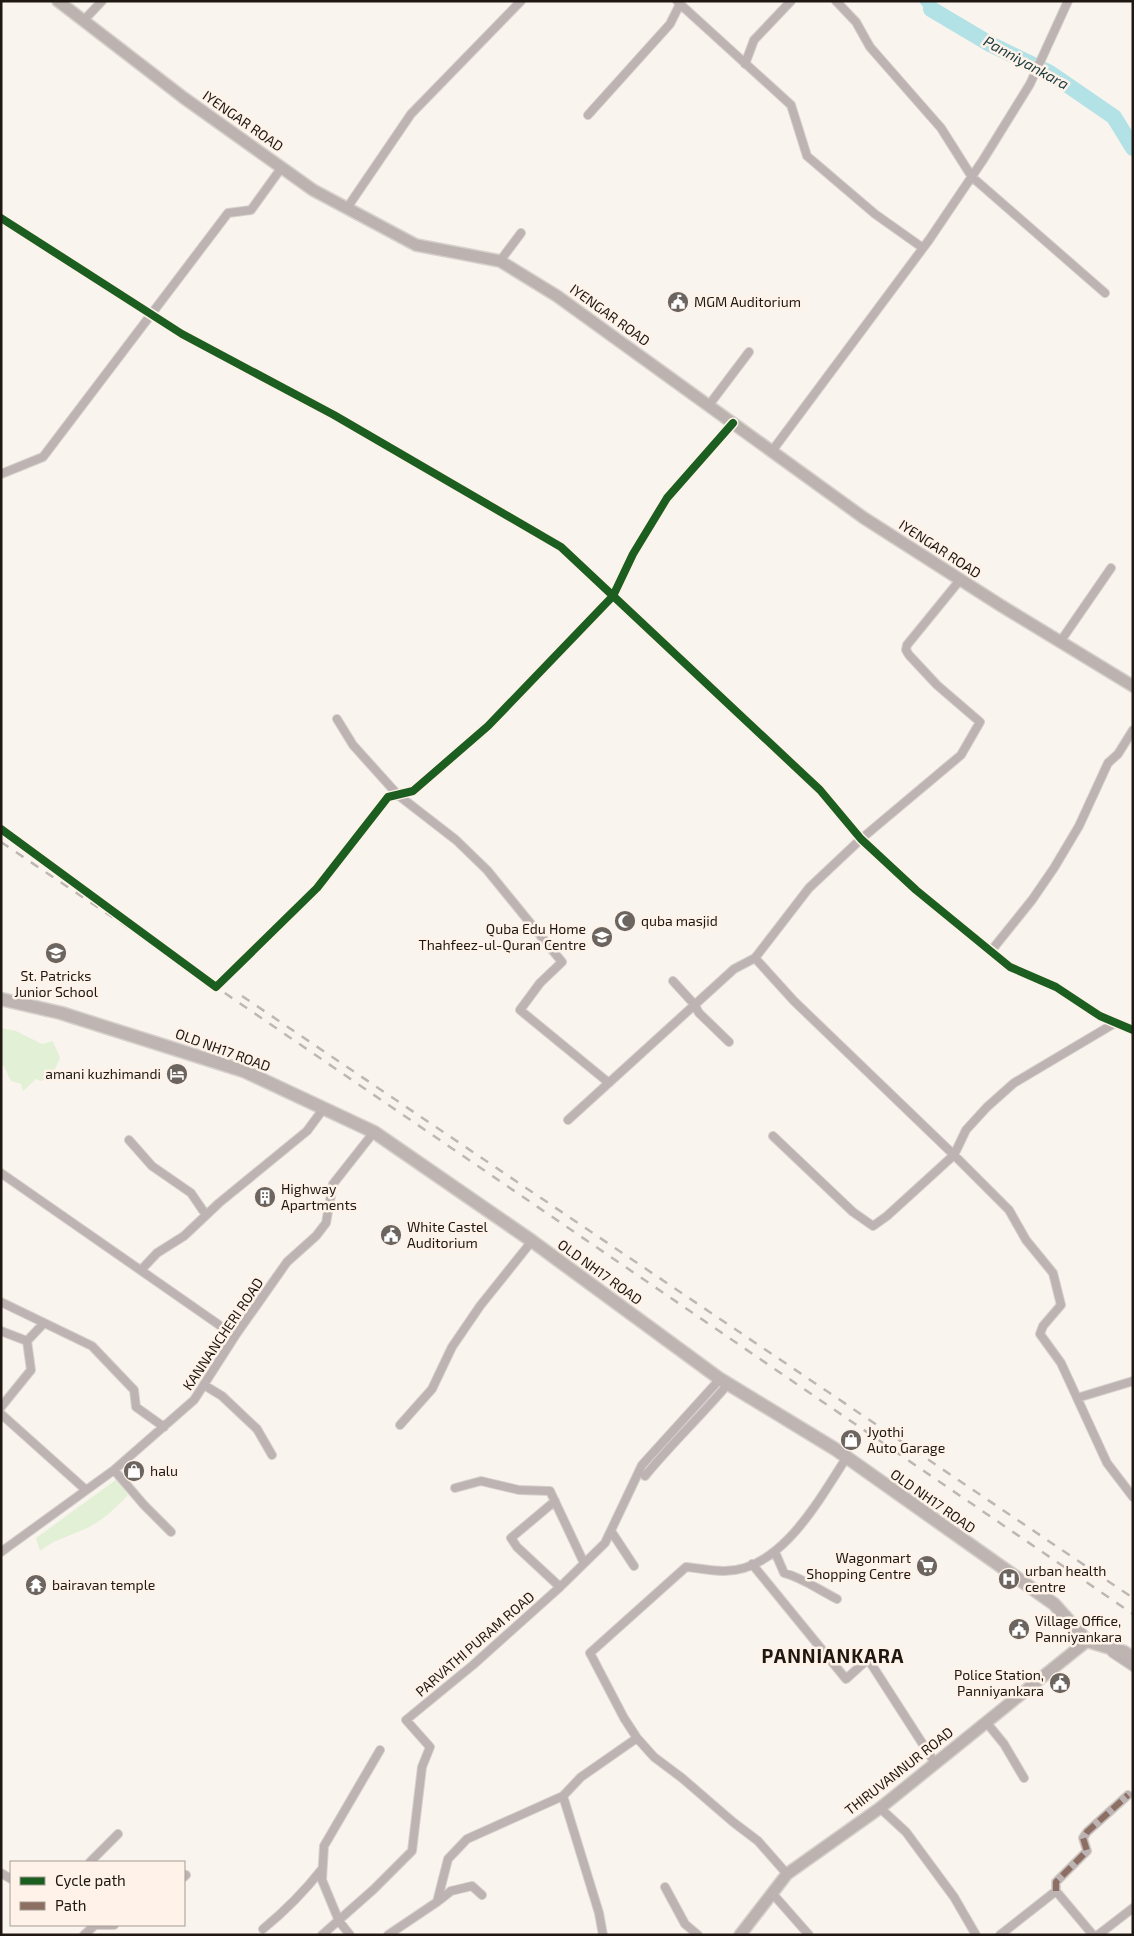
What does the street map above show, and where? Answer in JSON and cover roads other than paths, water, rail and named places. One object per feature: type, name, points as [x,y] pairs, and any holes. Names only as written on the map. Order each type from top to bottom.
[{"type":"main road","name":"IYENGAR ROAD","points":[[58,1],[184,98],[313,190],[416,245],[500,261],[557,296],[864,518],[960,580],[1133,686]]},
{"type":"main road","name":"OLD NH17 ROAD","points":[[1,998],[62,1012],[244,1071],[374,1132],[532,1241],[724,1382],[847,1458],[1054,1604],[1087,1640],[1130,1655]]},
{"type":"main road","name":"THIRUVANNUR ROAD","points":[[740,1935],[787,1874],[880,1808],[1087,1640]]},
{"type":"street","points":[[84,20],[102,1]]},
{"type":"street","points":[[347,208],[411,114],[521,1]]},
{"type":"street","points":[[745,64],[754,40],[791,1]]},
{"type":"street","points":[[836,1],[856,22],[870,47],[941,128],[972,176],[1105,293]]},
{"type":"street","points":[[772,451],[923,248],[972,176],[1030,84],[1068,1]]},
{"type":"street","points":[[588,115],[670,24],[678,3],[791,105],[807,156],[875,214],[923,248]]},
{"type":"street","points":[[1,474],[43,457],[228,213],[251,210],[282,167]]},
{"type":"street","points":[[1,218],[182,334],[334,415],[561,547],[820,790],[861,840],[916,890],[1010,967],[1056,987],[1100,1016],[1133,1030]]},
{"type":"street","points":[[500,261],[521,233]]},
{"type":"street","points":[[709,405],[749,352]]},
{"type":"street","points":[[1,829],[216,987],[317,888],[388,797],[413,791],[488,726],[613,596],[633,554],[667,498],[733,423]]},
{"type":"street","points":[[1060,642],[1111,568]]},
{"type":"street","points":[[568,1120],[734,969],[755,958],[809,888],[861,840],[961,756],[980,722],[937,685],[906,650],[907,645],[960,580]]},
{"type":"street","points":[[337,719],[353,745],[398,795],[456,840],[487,870],[562,962],[540,983],[520,1010],[609,1083]]},
{"type":"street","points":[[991,952],[1032,900],[1054,868],[1079,826],[1108,763],[1118,754],[1133,730]]},
{"type":"street","points":[[755,958],[794,1001],[1009,1210],[1026,1240],[1053,1272],[1062,1305],[1043,1326],[1040,1334],[1061,1363],[1107,1463],[1133,1497]]},
{"type":"street","points":[[674,981],[694,1004],[699,1013],[729,1042]]},
{"type":"street","points":[[773,1136],[853,1212],[873,1226],[887,1216],[954,1155],[966,1130],[986,1107],[1014,1083],[1115,1023]]},
{"type":"street","points":[[142,1269],[156,1253],[184,1236],[206,1215],[307,1131],[324,1108]]},
{"type":"street","name":"KANNANCHERI ROAD","points":[[1,1552],[114,1470],[194,1400],[235,1336],[287,1262],[316,1236],[326,1223],[333,1184],[374,1132]]},
{"type":"street","points":[[129,1140],[152,1166],[191,1193],[206,1215]]},
{"type":"street","points":[[1,1173],[142,1269],[235,1336]]},
{"type":"street","points":[[400,1425],[432,1389],[452,1347],[480,1306],[532,1241]]},
{"type":"street","points":[[1,1302],[92,1346],[134,1390],[136,1407],[164,1427]]},
{"type":"street","points":[[27,1341],[44,1323]]},
{"type":"street","points":[[1,1331],[27,1341]]},
{"type":"street","points":[[1,1407],[31,1370],[27,1341]]},
{"type":"street","points":[[1077,1398],[1133,1381]]},
{"type":"street","points":[[645,1476],[678,1437],[700,1416],[724,1382]]},
{"type":"street","name":"PARVATHI PURAM ROAD","points":[[322,1935],[374,1889],[412,1851],[422,1767],[430,1747],[406,1720],[473,1665],[560,1587],[605,1543],[642,1465],[724,1382]]},
{"type":"street","points":[[204,1385],[222,1396],[257,1428],[272,1456]]},
{"type":"street","points":[[1,1414],[86,1490]]},
{"type":"street","points":[[787,1874],[758,1841],[654,1757],[637,1738],[624,1718],[590,1652],[686,1566],[725,1571],[752,1564],[775,1552],[804,1521],[847,1458]]},
{"type":"street","points":[[114,1470],[144,1505],[171,1532]]},
{"type":"street","points":[[455,1488],[480,1481],[519,1490],[550,1491],[584,1563]]},
{"type":"street","points":[[554,1500],[511,1538],[517,1547],[560,1587]]},
{"type":"street","points":[[611,1531],[634,1566]]},
{"type":"street","points":[[775,1552],[784,1573],[798,1577],[813,1588],[837,1599]]},
{"type":"street","points":[[752,1564],[846,1679],[868,1659],[935,1763]]},
{"type":"street","points":[[1087,1640],[1119,1656],[1133,1667]]},
{"type":"street","points":[[986,1722],[1004,1744],[1024,1778]]},
{"type":"street","points":[[437,1902],[448,1860],[467,1839],[563,1796],[581,1777],[637,1738]]},
{"type":"street","points":[[350,1935],[339,1921],[322,1880],[324,1846],[380,1750]]},
{"type":"street","points":[[1092,1935],[1056,1891],[1056,1882],[1087,1852],[1083,1838],[1087,1832],[1128,1795]]},
{"type":"street","points":[[563,1796],[599,1913],[603,1935]]},
{"type":"street","points":[[880,1808],[906,1832],[954,1898],[976,1935]]},
{"type":"street","points":[[91,1861],[118,1834]]},
{"type":"street","points":[[263,1929],[282,1914],[310,1885],[322,1869]]},
{"type":"street","points":[[388,1935],[450,1891],[472,1886],[482,1895]]},
{"type":"street","points":[[664,1886],[686,1924],[698,1935]]},
{"type":"street","points":[[1000,1935],[1056,1891]]},
{"type":"street","points":[[772,1893],[808,1935]]},
{"type":"street","points":[[1098,1935],[1133,1908]]},
{"type":"street","points":[[84,1935],[93,1926]]},
{"type":"waterway","points":[[924,1],[931,9]]},
{"type":"waterway","name":"Panniyankara","points":[[931,9],[990,44],[1050,73],[1114,117],[1133,148]]},
{"type":"railway","points":[[1,842],[1133,1614]]},
{"type":"railway","points":[[242,996],[1133,1598]]},
{"type":"place","name":"MGM Auditorium","points":[[678,302]]},
{"type":"place","name":"quba masjid","points":[[625,921]]},
{"type":"place","name":"Quba Edu Home Thahfeez-ul-Quran Centre","points":[[602,937]]},
{"type":"place","name":"St. Patricks Junior School","points":[[56,953]]},
{"type":"place","name":"amani kuzhimandi","points":[[177,1074]]},
{"type":"place","name":"Highway Apartments","points":[[265,1197]]},
{"type":"place","name":"White Castel Auditorium","points":[[391,1235]]},
{"type":"place","name":"Jyothi Auto Garage","points":[[851,1440]]},
{"type":"place","name":"halu","points":[[134,1471]]},
{"type":"place","name":"Wagonmart Shopping Centre","points":[[927,1566]]},
{"type":"place","name":"urban health centre","points":[[1009,1579]]},
{"type":"place","name":"bairavan temple","points":[[36,1585]]},
{"type":"place","name":"Village Office, Panniyankara","points":[[1019,1629]]},
{"type":"place","name":"Police Station, Panniyankara","points":[[1060,1683]]},
{"type":"district","name":"PANNIANKARA","points":[[833,1656]]}]
